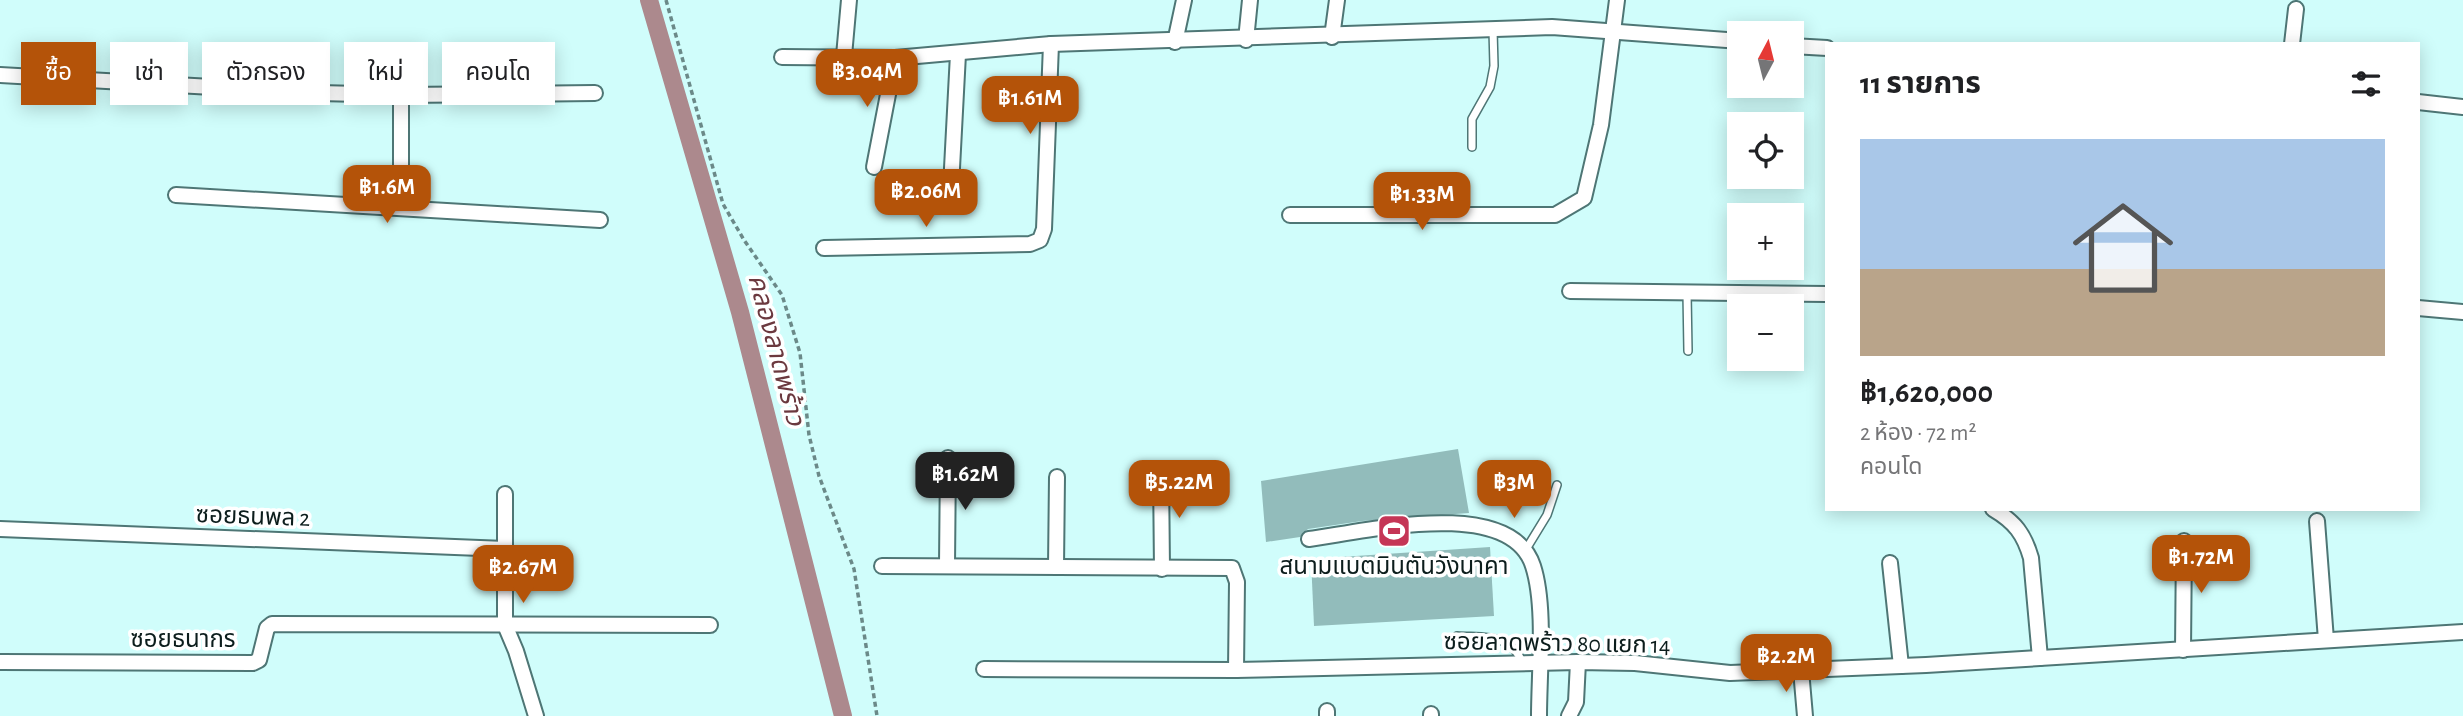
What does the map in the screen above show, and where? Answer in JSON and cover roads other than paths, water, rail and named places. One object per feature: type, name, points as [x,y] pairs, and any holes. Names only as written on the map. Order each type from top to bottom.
[{"type":"street","points":[[844,56],[849,0]]},
{"type":"street","points":[[1175,42],[1184,0]]},
{"type":"street","points":[[1246,40],[1250,0]]},
{"type":"street","points":[[1332,37],[1337,0]]},
{"type":"street","points":[[1290,215],[1555,215],[1570,208],[1584,198],[1601,125],[1617,0]]},
{"type":"street","points":[[2292,42],[2296,9]]},
{"type":"street","points":[[782,57],[894,58],[1051,44],[1246,40],[1552,27],[1727,40]]},
{"type":"street","points":[[824,248],[1030,244],[1040,240],[1044,229],[1051,44]]},
{"type":"street","points":[[1804,47],[1825,48]]},
{"type":"street","points":[[951,187],[958,54]]},
{"type":"street","points":[[874,167],[894,58]]},
{"type":"street","points":[[0,75],[344,92]]},
{"type":"street","points":[[428,95],[595,93]]},
{"type":"street","points":[[2420,102],[2463,107]]},
{"type":"street","points":[[401,105],[401,208]]},
{"type":"street","points":[[176,195],[600,220]]},
{"type":"street","points":[[1570,291],[1825,294]]},
{"type":"street","points":[[2420,307],[2463,312]]},
{"type":"street","points":[[947,566],[948,458]]},
{"type":"street","points":[[1161,472],[1162,569]]},
{"type":"street","points":[[1056,567],[1057,477]]},
{"type":"street","points":[[505,494],[505,625],[536,716]]},
{"type":"street","points":[[1997,511],[2020,529],[2031,558],[2040,658]]},
{"type":"street","points":[[2317,521],[2326,640]]},
{"type":"street","points":[[1309,539],[1444,522],[1465,522],[1505,535],[1525,551],[1532,564],[1538,592],[1539,716]]},
{"type":"street","name":"ซอยธนพล 2","points":[[0,529],[505,549]]},
{"type":"street","points":[[2183,650],[2184,541]]},
{"type":"street","points":[[1890,564],[1901,666]]},
{"type":"street","points":[[882,566],[1232,568],[1237,582],[1236,670]]},
{"type":"street","name":"ซอยธนากร","points":[[0,662],[253,663],[258,660],[267,628],[272,624],[505,625]]},
{"type":"street","points":[[505,625],[710,625]]},
{"type":"street","name":"ซอยลาดพร้าว 80 แยก 14","points":[[984,669],[1236,670],[1578,662],[1635,663],[1730,673],[1901,666],[2463,632]]},
{"type":"street","points":[[1569,716],[1576,702],[1578,662]]},
{"type":"street","points":[[1801,670],[1805,716]]},
{"type":"lane","points":[[1472,147],[1472,119],[1490,87],[1492,77],[1493,30]]},
{"type":"lane","points":[[1687,292],[1688,351]]},
{"type":"lane","points":[[1525,551],[1547,515],[1557,485]]},
{"type":"lane","points":[[1457,636],[1492,638],[1509,643],[1523,663]]},
{"type":"waterway","name":"คลองลาดพร้าว","points":[[649,0],[740,312],[843,716]]},
{"type":"place","name":"สนามแบตมินตันวังนาคา","points":[[1394,531]]}]
